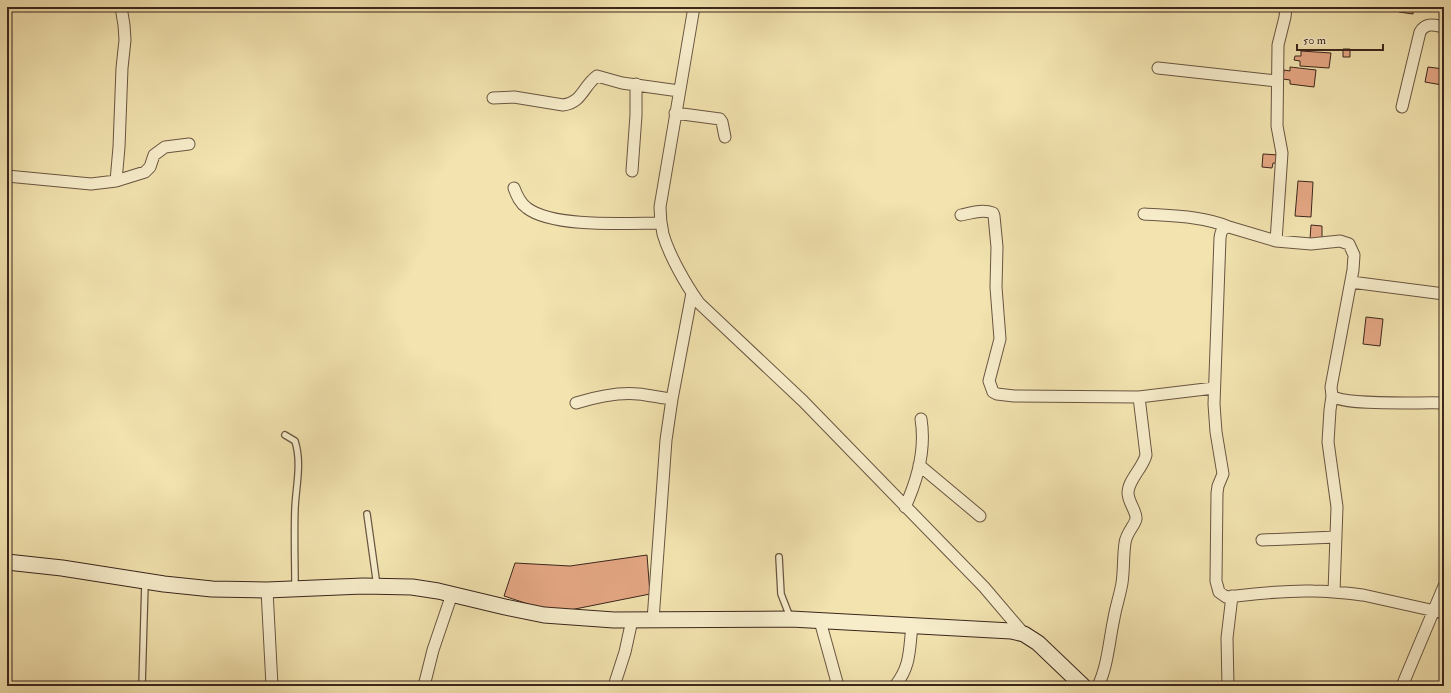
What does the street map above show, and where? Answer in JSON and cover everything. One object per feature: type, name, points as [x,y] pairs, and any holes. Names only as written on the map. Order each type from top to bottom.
[{"type":"main road","points":[[7,562],[55,567],[145,581],[212,589],[267,590],[377,586],[438,590],[505,607],[544,614],[614,620],[791,619],[1011,631],[1024,634],[1038,643],[1083,686]]},
{"type":"street","points":[[116,181],[125,31],[121,7]]},
{"type":"street","points":[[694,7],[660,207],[661,223],[667,246],[692,293],[699,303],[803,401],[984,587],[1024,634]]},
{"type":"street","points":[[1276,241],[1282,153],[1277,126],[1278,45],[1286,17],[1286,7]]},
{"type":"street","points":[[1402,107],[1420,32],[1423,27],[1428,25],[1444,27]]},
{"type":"street","points":[[1158,68],[1278,81]]},
{"type":"street","points":[[493,98],[514,97],[563,105],[568,104],[578,99],[590,82],[597,76],[622,83],[679,91]]},
{"type":"street","points":[[632,171],[636,114],[636,84]]},
{"type":"street","points":[[675,113],[720,119],[725,137]]},
{"type":"street","points":[[7,176],[91,184],[116,181],[145,172],[150,167],[154,155],[165,147],[189,144]]},
{"type":"street","points":[[514,188],[519,200],[528,209],[545,216],[570,221],[661,223]]},
{"type":"street","points":[[961,215],[988,211],[993,213],[994,216],[1000,339],[989,381],[993,392],[997,394],[1014,396],[1139,397],[1214,388]]},
{"type":"street","points":[[1144,214],[1201,219],[1219,223],[1276,241],[1311,244],[1340,241],[1349,244],[1354,255],[1351,282],[1331,387],[1332,396],[1328,442],[1337,507],[1334,592]]},
{"type":"street","points":[[1229,227],[1221,231],[1220,238],[1214,388],[1216,432],[1222,470],[1218,493],[1216,581],[1219,592],[1222,596],[1226,597],[1286,591],[1334,592],[1363,595],[1439,611]]},
{"type":"street","points":[[1351,282],[1444,294]]},
{"type":"street","points":[[653,620],[666,440],[672,399],[692,293]]},
{"type":"street","points":[[576,403],[600,396],[628,394],[672,399]]},
{"type":"street","points":[[1332,396],[1341,400],[1368,402],[1444,403]]},
{"type":"street","points":[[1098,686],[1105,666],[1122,582],[1125,544],[1127,536],[1136,519],[1136,514],[1130,504],[1128,492],[1130,485],[1145,460],[1146,455],[1139,397]]},
{"type":"street","points":[[905,507],[913,489],[920,465],[923,446],[921,419]]},
{"type":"street","points":[[920,465],[980,516]]},
{"type":"street","points":[[1262,540],[1336,537]]},
{"type":"street","points":[[1402,686],[1439,611],[1444,586]]},
{"type":"street","points":[[267,590],[272,686]]},
{"type":"street","points":[[424,686],[433,650],[452,594]]},
{"type":"street","points":[[1228,686],[1227,633],[1232,596]]},
{"type":"street","points":[[614,686],[625,652],[632,620]]},
{"type":"street","points":[[820,621],[838,686]]},
{"type":"street","points":[[895,686],[906,669],[908,662],[912,626]]},
{"type":"lane","points":[[285,435],[295,441],[298,453],[298,478],[295,507],[295,588]]},
{"type":"lane","points":[[367,514],[377,586]]},
{"type":"lane","points":[[779,557],[781,594],[791,619]]},
{"type":"lane","points":[[142,686],[145,581]]},
{"type":"building","points":[[1399,7],[1414,7],[1413,14],[1399,12]]},
{"type":"building","points":[[1343,49],[1350,49],[1350,57],[1343,57]]},
{"type":"building","points":[[1301,51],[1331,53],[1329,68],[1300,66],[1300,61],[1294,60],[1295,56],[1301,56]]},
{"type":"building","points":[[1290,67],[1316,70],[1314,87],[1290,84],[1290,80],[1283,79],[1284,70],[1290,71]]},
{"type":"building","points":[[1428,67],[1444,69],[1442,85],[1425,82]]},
{"type":"building","points":[[1263,154],[1279,155],[1278,163],[1273,163],[1272,168],[1262,167]]},
{"type":"building","points":[[1298,181],[1313,182],[1311,217],[1295,216]]},
{"type":"building","points":[[1311,225],[1322,226],[1322,240],[1310,239]]},
{"type":"building","points":[[1366,317],[1383,319],[1380,346],[1363,344]]},
{"type":"building","points":[[647,555],[650,594],[555,613],[504,596],[515,563],[570,566]]}]
